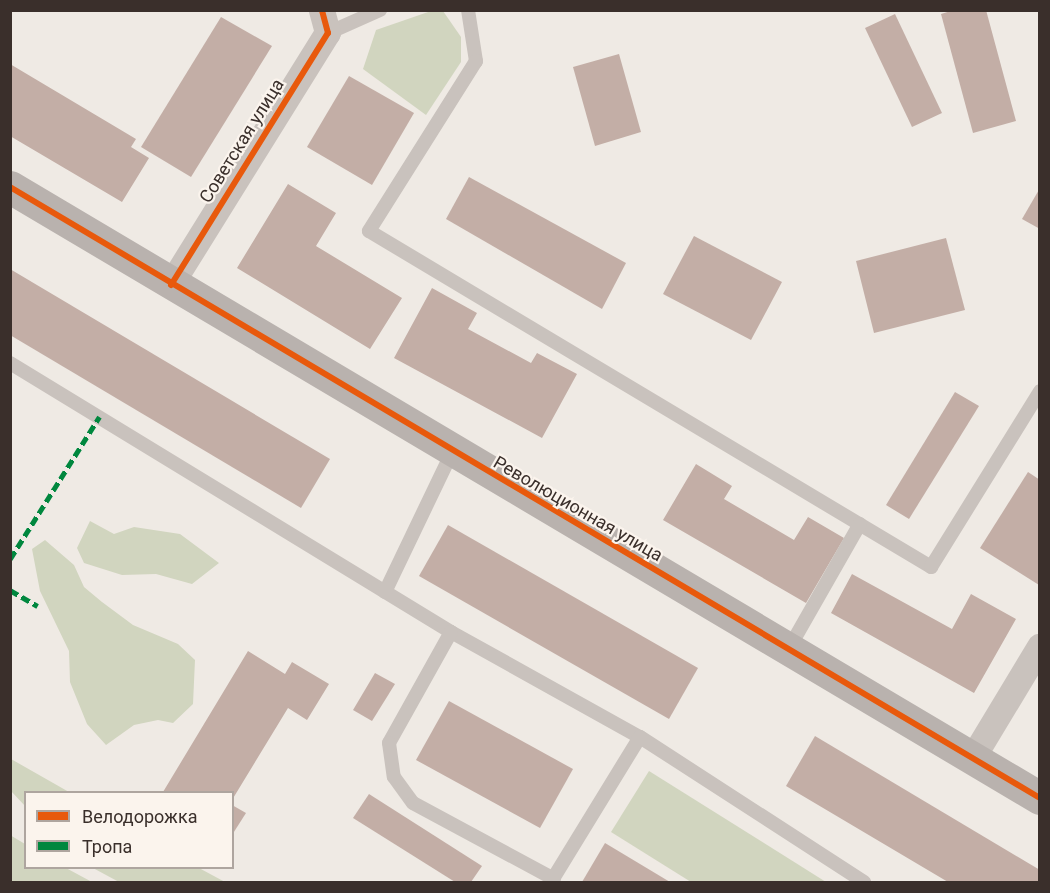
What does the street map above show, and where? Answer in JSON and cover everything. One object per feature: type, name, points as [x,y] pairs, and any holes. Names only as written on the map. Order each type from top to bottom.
[{"type":"street","name":"Советская улица","points":[[171,285],[325,22]]},
{"type":"street","name":"Революционная улица","points":[[12,191],[1040,798]]},
{"type":"street","points":[[973,758],[1040,647]]},
{"type":"lane","points":[[325,22],[380,10]]},
{"type":"lane","points":[[468,10],[476,61],[369,231],[931,567],[1040,391]]},
{"type":"lane","points":[[10,363],[451,632],[640,737],[864,882]]},
{"type":"lane","points":[[385,592],[452,452]]},
{"type":"lane","points":[[788,650],[860,524]]},
{"type":"lane","points":[[451,632],[389,743],[394,777],[413,803],[553,880],[640,737]]},
{"type":"green space","points":[[431,11],[443,11],[461,37],[461,62],[426,115],[363,69],[376,30]]},
{"type":"green space","points":[[90,521],[114,534],[134,527],[180,534],[219,563],[192,584],[156,574],[122,575],[84,563],[77,548]]},
{"type":"green space","points":[[45,540],[74,565],[84,587],[102,602],[133,625],[178,644],[195,660],[193,704],[173,723],[158,720],[134,725],[106,745],[87,724],[70,682],[69,651],[40,591],[32,549]]},
{"type":"green space","points":[[10,759],[67,791],[24,791],[24,805],[11,791]]},
{"type":"green space","points":[[649,771],[826,882],[691,882],[611,832]]},
{"type":"green space","points":[[10,835],[24,843],[24,869],[68,869],[92,882],[11,882]]},
{"type":"green space","points":[[95,869],[201,869],[225,882],[119,882]]},
{"type":"building","points":[[954,10],[986,10],[1016,121],[973,133],[941,14]]},
{"type":"building","points":[[895,14],[942,113],[912,127],[865,28]]},
{"type":"building","points":[[221,17],[272,46],[191,177],[141,147]]},
{"type":"building","points":[[619,54],[641,132],[595,146],[573,67]]},
{"type":"building","points":[[10,64],[136,139],[131,147],[149,158],[122,202],[10,136]]},
{"type":"building","points":[[349,76],[414,113],[372,185],[307,147]]},
{"type":"building","points":[[469,177],[626,263],[602,309],[446,219]]},
{"type":"building","points":[[288,184],[336,213],[316,246],[402,298],[370,349],[237,268]]},
{"type":"building","points":[[1040,188],[1040,229],[1022,219]]},
{"type":"building","points":[[694,236],[782,282],[751,340],[663,294]]},
{"type":"building","points":[[946,238],[965,310],[874,333],[856,261]]},
{"type":"building","points":[[10,269],[330,459],[301,508],[10,335]]},
{"type":"building","points":[[432,288],[477,313],[468,329],[531,363],[537,353],[577,374],[542,438],[394,358]]},
{"type":"building","points":[[955,392],[979,406],[909,519],[886,505]]},
{"type":"building","points":[[696,464],[732,486],[724,499],[794,540],[808,517],[844,538],[806,603],[663,520]]},
{"type":"building","points":[[1028,472],[1040,480],[1039,585],[980,548]]},
{"type":"building","points":[[448,525],[698,668],[669,719],[419,576]]},
{"type":"building","points":[[852,574],[952,629],[971,594],[1016,619],[974,693],[831,613]]},
{"type":"building","points":[[248,651],[285,674],[292,662],[329,684],[307,720],[288,708],[234,797],[234,791],[164,791]]},
{"type":"building","points":[[375,673],[395,684],[372,721],[353,710]]},
{"type":"building","points":[[449,701],[573,769],[540,828],[416,760]]},
{"type":"building","points":[[815,736],[1040,870],[1040,882],[948,882],[786,786]]},
{"type":"building","points":[[369,794],[482,866],[471,882],[455,882],[353,818]]},
{"type":"building","points":[[234,806],[246,813],[234,832]]},
{"type":"building","points":[[605,843],[670,882],[582,882]]},
{"type":"marked path","points":[[10,559],[99,417]]},
{"type":"marked path","points":[[10,590],[38,606]]},
{"type":"cycle path","points":[[171,285],[328,33],[322,10]]},
{"type":"cycle path","points":[[10,187],[1040,798]]}]
